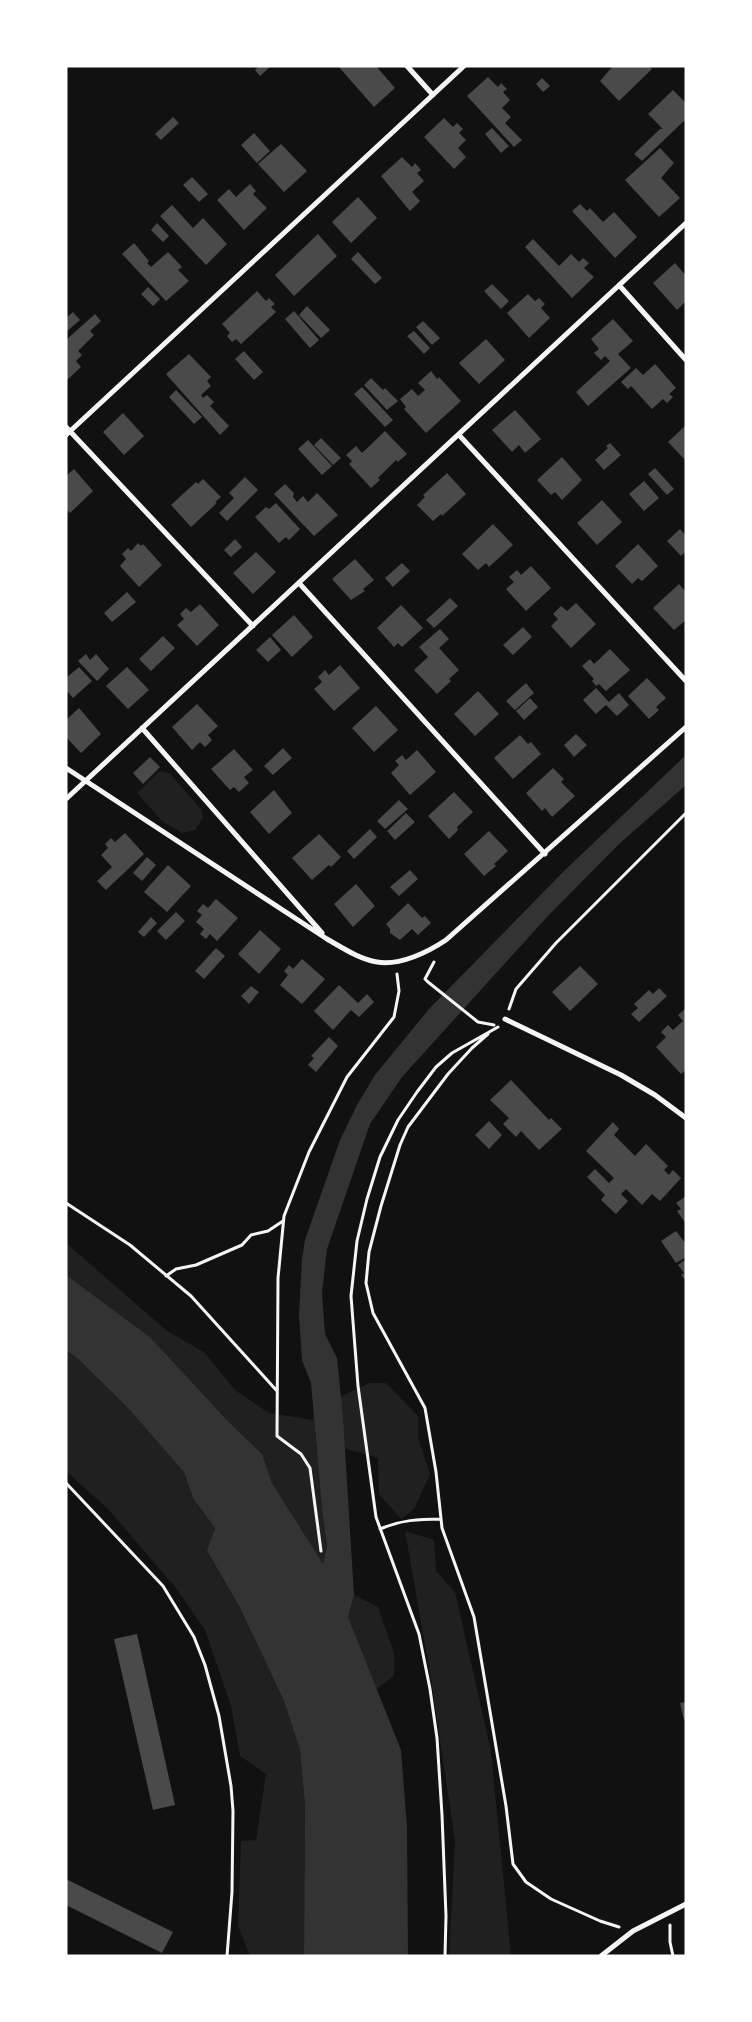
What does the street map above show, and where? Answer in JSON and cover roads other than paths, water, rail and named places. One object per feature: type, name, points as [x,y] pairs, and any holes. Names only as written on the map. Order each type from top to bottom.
[{"type":"street","points":[[407,66],[433,95]]},
{"type":"street","points":[[253,626],[68,431],[464,66]]},
{"type":"street","points":[[66,799],[84,780],[253,626],[686,223]]},
{"type":"street","points":[[619,285],[686,360]]},
{"type":"street","points":[[459,435],[686,681]]},
{"type":"street","points":[[298,583],[545,854]]},
{"type":"street","points":[[66,768],[327,940],[356,956],[378,963],[413,957],[446,940],[686,727]]},
{"type":"street","points":[[142,728],[327,940]]},
{"type":"street","points":[[505,1019],[620,1075],[684,1114]]},
{"type":"street","points":[[601,1956],[633,1931],[686,1904]]}]
